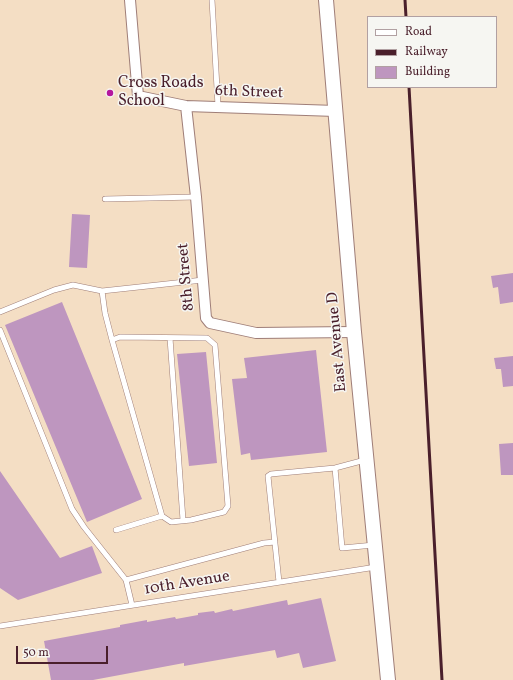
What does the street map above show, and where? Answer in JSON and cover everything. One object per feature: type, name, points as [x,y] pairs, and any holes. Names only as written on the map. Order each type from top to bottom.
[{"type":"main road","name":"East Avenue D","points":[[326,0],[354,332],[388,680]]},
{"type":"street","name":"6th Street","points":[[130,0],[138,96],[186,106],[336,111]]},
{"type":"street","name":"8th Street","points":[[186,106],[196,197],[206,318],[210,323],[256,333],[354,332]]},
{"type":"lane","points":[[212,0],[218,106]]},
{"type":"lane","points":[[104,199],[196,197]]},
{"type":"lane","points":[[0,312],[54,290],[73,285],[102,291],[203,280]]},
{"type":"lane","points":[[102,291],[105,313],[112,340],[162,516],[171,522],[224,512],[228,506],[215,345],[207,338],[120,338],[112,340]]},
{"type":"lane","points":[[0,330],[72,509],[84,527],[126,580],[132,605]]},
{"type":"lane","points":[[170,338],[184,520]]},
{"type":"lane","points":[[279,582],[268,476],[271,474],[335,468],[357,461],[366,460]]},
{"type":"lane","points":[[335,468],[342,548],[375,545]]},
{"type":"lane","points":[[116,530],[162,516]]},
{"type":"lane","points":[[126,580],[264,543],[275,542]]},
{"type":"lane","name":"10th Avenue","points":[[0,626],[377,567]]},
{"type":"building","points":[[72,214],[90,215],[87,268],[69,267]]},
{"type":"building","points":[[513,273],[513,302],[500,304],[498,287],[493,288],[491,276]]},
{"type":"building","points":[[62,302],[142,499],[87,522],[5,325]]},
{"type":"building","points":[[316,350],[327,452],[251,460],[250,453],[241,455],[232,379],[247,378],[244,358]]},
{"type":"building","points":[[206,352],[217,463],[189,466],[177,354]]},
{"type":"building","points":[[513,356],[513,386],[503,387],[501,369],[496,369],[494,358]]},
{"type":"building","points":[[513,443],[513,475],[501,475],[499,444]]},
{"type":"building","points":[[0,471],[60,558],[92,546],[102,573],[18,600],[0,588]]},
{"type":"building","points":[[321,598],[336,661],[303,668],[299,653],[277,658],[275,650],[184,666],[184,663],[93,680],[51,680],[44,641],[120,627],[120,625],[147,620],[147,622],[175,617],[176,619],[198,615],[198,613],[214,611],[215,613],[232,609],[233,611],[287,600],[288,605]]},
{"type":"railway","points":[[405,0],[406,16]]},
{"type":"railway","points":[[409,88],[442,680]]},
{"type":"place","name":"Cross Roads School","points":[[110,93]]}]
